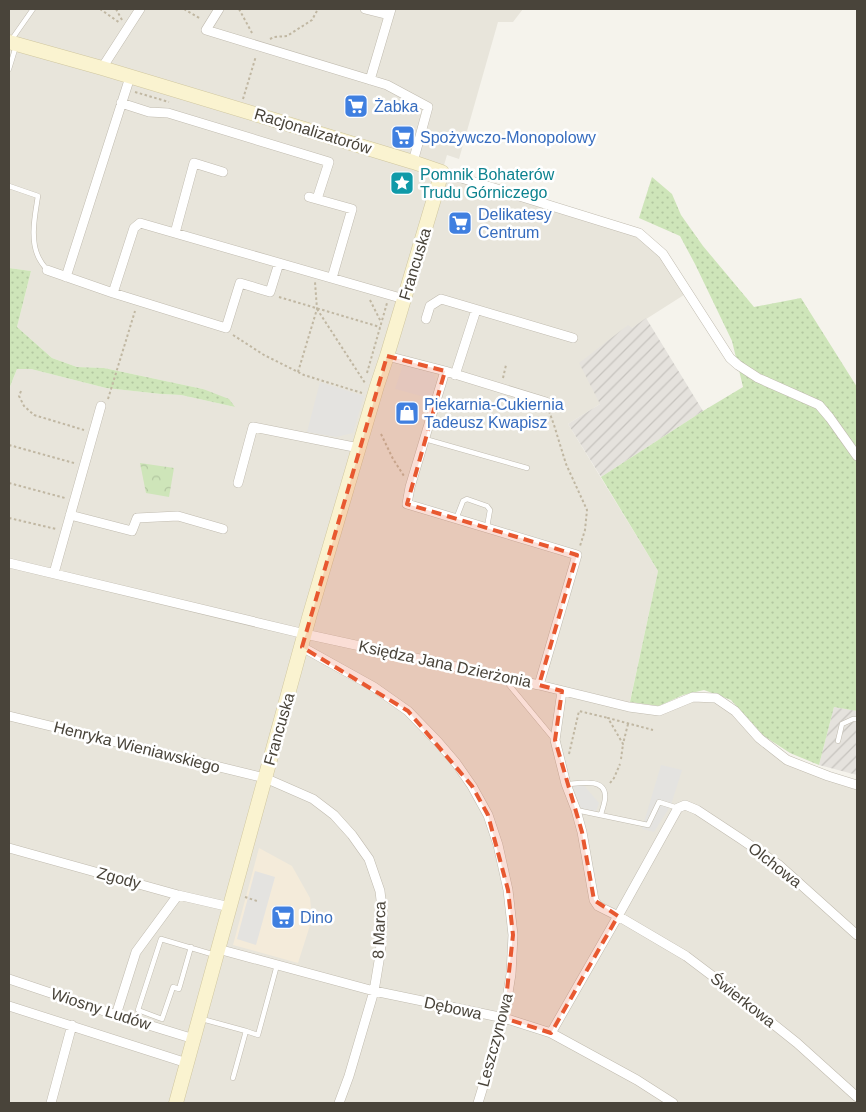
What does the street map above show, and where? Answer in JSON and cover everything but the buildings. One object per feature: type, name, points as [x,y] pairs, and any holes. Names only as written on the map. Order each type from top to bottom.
[{"type":"street","points":[[102,68],[140,9]]},
{"type":"street","points":[[219,9],[206,30],[387,85],[428,107],[413,162]]},
{"type":"street","points":[[365,9],[390,12],[370,80]]},
{"type":"street","name":"Racjonalizatorów","points":[[12,43],[102,68],[413,162],[639,233],[662,254],[730,358],[758,378],[818,405],[830,418],[857,456]]},
{"type":"street","points":[[66,277],[130,77]]},
{"type":"street","points":[[121,103],[149,112],[168,113],[329,162],[313,198],[352,209],[332,278]]},
{"type":"street","points":[[175,233],[194,163],[222,172]]},
{"type":"street","name":"Francuska","points":[[176,1103],[303,640],[442,172]]},
{"type":"street","points":[[113,293],[134,228],[140,223],[404,299]]},
{"type":"street","points":[[47,270],[113,293],[226,328],[240,283],[270,292],[279,263]]},
{"type":"street","points":[[426,319],[430,306],[441,299],[574,338]]},
{"type":"street","points":[[455,375],[476,310]]},
{"type":"street","points":[[387,356],[546,402]]},
{"type":"street","points":[[445,372],[410,487],[407,504],[577,555],[539,685]]},
{"type":"street","points":[[54,573],[101,406]]},
{"type":"street","points":[[238,482],[253,427],[359,448]]},
{"type":"street","points":[[70,515],[132,531],[137,518],[178,516],[223,529]]},
{"type":"street","name":"Księdza Jana Dzierżonia","points":[[9,563],[54,573],[303,640],[502,677],[629,706],[659,711],[693,697],[716,698],[735,711],[759,738],[787,760],[857,785]]},
{"type":"street","name":"Leszczynowa","points":[[303,640],[408,711],[456,763],[472,786],[488,815],[498,845],[508,890],[513,935],[511,974],[504,1018],[478,1103]]},
{"type":"street","points":[[555,740],[562,691]]},
{"type":"street","name":"Henryka Wieniawskiego","points":[[9,716],[265,778]]},
{"type":"street","name":"Świerkowa","points":[[555,740],[565,780],[582,832],[594,900],[598,906],[686,956],[797,1043],[857,1097]]},
{"type":"street","name":"8 Marca","points":[[265,778],[313,799],[334,815],[352,835],[368,859],[380,891],[382,918],[380,955],[374,991],[339,1103]]},
{"type":"street","points":[[551,1032],[681,806]]},
{"type":"street","name":"Olchowa","points":[[681,806],[697,810],[779,866],[857,935]]},
{"type":"street","name":"Zgody","points":[[9,848],[178,895],[230,907]]},
{"type":"street","points":[[116,1015],[136,952],[178,895]]},
{"type":"street","name":"Dębowa","points":[[217,952],[277,965],[374,991],[504,1018],[551,1032],[637,1080],[673,1103]]},
{"type":"street","name":"Wiosny Ludów","points":[[9,978],[116,1015],[194,1039]]},
{"type":"street","name":"Wiosny Ludów","points":[[9,1006],[188,1063]]},
{"type":"street","points":[[51,1103],[72,1025]]},
{"type":"lane","points":[[9,69],[12,43],[33,9]]},
{"type":"lane","points":[[9,186],[38,196],[33,230],[39,260],[47,270]]},
{"type":"lane","points":[[425,438],[527,468]]},
{"type":"lane","points":[[456,519],[463,501],[467,499],[487,506],[490,510],[486,529]]},
{"type":"lane","points":[[502,677],[555,740]]},
{"type":"lane","points":[[838,741],[842,724],[857,719]]},
{"type":"lane","points":[[565,780],[596,783],[602,787],[606,796],[601,815]]},
{"type":"lane","points":[[576,810],[648,825],[659,802],[681,806]]},
{"type":"lane","points":[[191,948],[179,989],[173,986],[162,1019],[138,1010],[161,939],[191,948],[217,952]]},
{"type":"lane","points":[[199,1019],[258,1035],[277,965]]},
{"type":"lane","points":[[233,1078],[246,1031]]},
{"type":"path","points":[[100,9],[123,23],[116,9]]},
{"type":"path","points":[[184,9],[210,24]]},
{"type":"path","points":[[259,46],[274,37],[287,36],[312,20],[318,9]]},
{"type":"path","points":[[298,372],[317,309],[314,273]]},
{"type":"path","points":[[365,288],[381,322]]},
{"type":"path","points":[[367,373],[390,295]]},
{"type":"path","points":[[273,296],[380,327]]},
{"type":"path","points":[[101,406],[109,398],[138,301]]},
{"type":"path","points":[[317,309],[368,384]]},
{"type":"path","points":[[231,333],[264,355],[304,375],[365,394]]},
{"type":"path","points":[[500,388],[506,365]]},
{"type":"path","points":[[21,391],[20,396],[24,406],[34,415],[93,433]]},
{"type":"path","points":[[546,402],[566,464],[586,510],[585,530],[577,555]]},
{"type":"path","points":[[381,434],[410,487]]},
{"type":"path","points":[[9,445],[84,466]]},
{"type":"path","points":[[9,483],[74,501]]},
{"type":"path","points":[[9,518],[65,532]]},
{"type":"path","points":[[565,780],[579,711],[653,730]]},
{"type":"path","points":[[608,718],[623,744]]},
{"type":"path","points":[[621,759],[628,724]]},
{"type":"path","points":[[604,790],[614,778],[620,764]]},
{"type":"path","points":[[241,896],[257,901]]},
{"type":"highlighted area","points":[[387,356],[445,371],[407,504],[577,555],[539,685],[562,691],[555,740],[582,832],[594,900],[618,916],[551,1033],[504,1018],[513,935],[508,890],[488,815],[472,786],[408,711],[302,647]]},
{"type":"shaded area","points":[[9,9],[523,9],[513,22],[498,22],[459,159],[447,155],[442,172],[639,233],[663,254],[687,293],[632,328],[600,404],[568,424],[658,571],[629,706],[659,711],[693,697],[716,698],[787,760],[857,785],[857,1103],[9,1103],[9,389],[17,369],[31,369],[106,388],[181,395],[235,407],[203,389],[104,368],[77,367],[52,358],[17,327],[31,271],[9,268],[9,56],[13,44],[9,42]]},
{"type":"shaded area","points":[[646,318],[703,411],[601,477],[568,424],[600,404],[579,363],[628,325],[632,328]]},
{"type":"shaded area","points":[[404,362],[433,373],[437,382],[432,399],[395,389]]},
{"type":"shaded area","points":[[320,382],[364,396],[353,433],[336,437],[307,432]]},
{"type":"shaded area","points":[[834,707],[857,711],[857,775],[819,765]]},
{"type":"shaded area","points":[[661,765],[682,770],[671,805],[654,832],[642,829]]},
{"type":"shaded area","points":[[582,783],[599,803],[595,814],[582,811],[572,784]]},
{"type":"shaded area","points":[[259,848],[292,866],[310,898],[312,919],[298,963],[233,945]]},
{"type":"shaded area","points":[[255,871],[275,877],[256,945],[237,939]]},
{"type":"green space","points":[[652,177],[672,194],[681,215],[703,246],[754,307],[801,298],[857,387],[857,711],[834,707],[819,765],[790,753],[764,736],[731,700],[704,690],[683,695],[659,706],[630,702],[658,571],[601,477],[743,387],[732,341],[680,236],[639,218]]},
{"type":"green space","points":[[9,268],[31,271],[17,327],[52,358],[77,367],[104,368],[203,389],[229,399],[235,407],[181,395],[106,388],[31,369],[17,369],[9,389]]},
{"type":"green space","points":[[140,463],[174,468],[169,497],[146,493]]},
{"type":"place","name":"Żabka","points":[[356,106]]},
{"type":"place","name":"Spożywczo-Monopolowy","points":[[403,137]]},
{"type":"place","name":"Pomnik Bohaterów Trudu Górniczego","points":[[402,183]]},
{"type":"place","name":"Delikatesy Centrum","points":[[460,223]]},
{"type":"place","name":"Piekarnia-Cukiernia Tadeusz Kwapisz","points":[[407,413]]},
{"type":"place","name":"Dino","points":[[283,917]]}]
